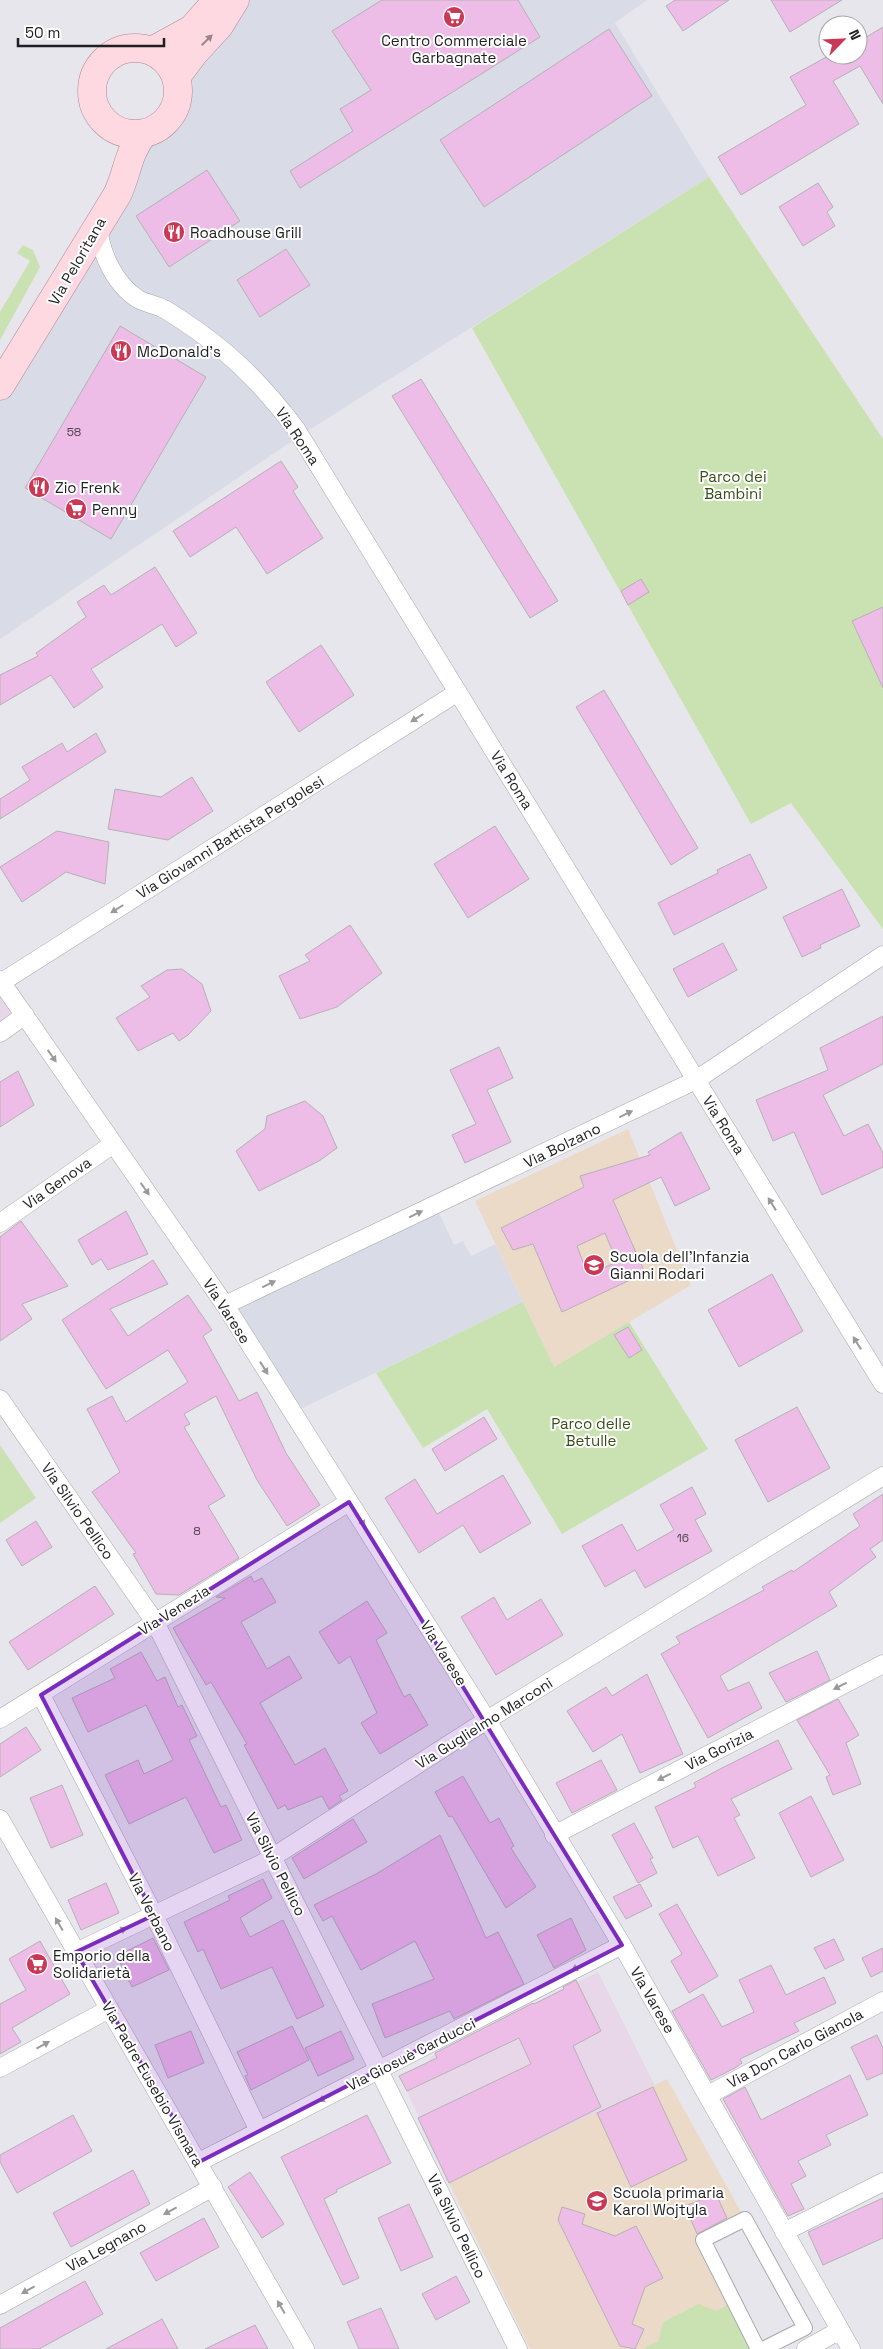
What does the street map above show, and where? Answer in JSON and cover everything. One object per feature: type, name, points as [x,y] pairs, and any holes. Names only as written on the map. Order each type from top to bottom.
[{"type":"main road","points":[[152,51],[192,29],[217,0]]},
{"type":"main road","points":[[176,77],[194,53],[219,26],[235,0]]},
{"type":"main road","points":[[135,48],[152,51],[164,60],[176,77],[178,96],[174,109],[167,120],[156,128],[144,133],[118,131],[107,124],[93,101],[92,87],[96,74],[103,62],[114,53],[135,48]]},
{"type":"main road","name":"Via Peloritana","points":[[0,354],[95,202],[108,176],[112,152],[107,124]]},
{"type":"main road","name":"Via Peloritana","points":[[0,386],[53,303],[116,195],[123,182],[130,152],[144,133]]},
{"type":"street","name":"Via Roma","points":[[98,223],[98,234],[107,262],[125,286],[138,299],[160,306],[203,335],[251,376],[296,429],[883,1384]]},
{"type":"street","name":"Via Giovanni Battista Pergolesi","points":[[1,981],[458,692]]},
{"type":"street","name":"Via Bolzano","points":[[225,1306],[696,1080],[883,955]]},
{"type":"street","name":"Via Varese","points":[[1,981],[225,1306],[487,1720],[622,1945],[850,2349]]},
{"type":"street","points":[[0,1033],[25,1015]]},
{"type":"street","name":"Via Genova","points":[[0,1223],[113,1144]]},
{"type":"street","name":"Via Silvio Pellico","points":[[0,1399],[155,1622],[518,2349]]},
{"type":"street","name":"Via Guglielmo Marconi","points":[[76,1952],[272,1857],[487,1720],[883,1476]]},
{"type":"street","name":"Via Venezia","points":[[0,1718],[349,1502]]},
{"type":"street","name":"Via Gorizia","points":[[554,1834],[883,1664]]},
{"type":"street","name":"Via Verbano","points":[[40,1695],[154,1915],[259,2131]]},
{"type":"street","name":"Via Padre Eusebio Vismara","points":[[0,1819],[109,2009],[200,2162],[305,2349]]},
{"type":"street","name":"Via Giosuè Carducci","points":[[200,2162],[622,1945]]},
{"type":"street","name":"Via Don Carlo Gianola","points":[[708,2095],[883,2001]]},
{"type":"street","points":[[0,2068],[109,2009]]},
{"type":"street","points":[[784,2232],[883,2182]]},
{"type":"street","name":"Via Legnano","points":[[0,2305],[213,2187]]},
{"type":"street","points":[[758,2349],[703,2240],[745,2219],[804,2328],[763,2349]]},
{"type":"street","points":[[806,2349],[840,2330]]},
{"type":"highlighted area","points":[[349,1502],[622,1945],[199,2162],[76,1952],[154,1915],[41,1695]]},
{"type":"shaded area","points":[[238,0],[647,0],[615,23],[709,177],[298,437],[0,639],[0,394],[149,133],[168,121],[177,108],[179,79]]},
{"type":"shaded area","points":[[0,987],[18,1014],[0,1027]]},
{"type":"shaded area","name":"Scuola dell'Infanzia Gianni Rodari","points":[[628,1129],[691,1285],[554,1367],[475,1201]]},
{"type":"shaded area","points":[[437,1209],[454,1245],[463,1241],[471,1256],[495,1244],[523,1302],[296,1411],[230,1306]]},
{"type":"shaded area","points":[[598,1972],[655,2086],[449,2183],[407,2091],[426,2063],[435,2053]]},
{"type":"shaded area","name":"Scuola primaria Karol Wojtyla","points":[[667,2079],[745,2219],[703,2240],[758,2349],[530,2349],[449,2183]]},
{"type":"green space","name":"Parco dei Bambini","points":[[709,177],[883,439],[883,607],[852,621],[883,689],[883,929],[791,803],[751,824],[472,328]]},
{"type":"green space","points":[[23,245],[33,250],[40,267],[0,340],[0,312],[30,261],[17,253]]},
{"type":"green space","name":"Parco delle Betulle","points":[[523,1302],[554,1367],[629,1322],[708,1449],[562,1534],[487,1409],[423,1448],[376,1373]]},
{"type":"green space","points":[[0,1445],[36,1498],[0,1523]]},
{"type":"green space","points":[[699,2304],[716,2311],[727,2305],[749,2349],[646,2349],[645,2347],[658,2342],[663,2322]]},
{"type":"building","points":[[382,0],[518,0],[540,37],[300,188],[290,171],[353,131],[340,109],[371,90],[332,31]]},
{"type":"building","points":[[675,0],[729,0],[683,31],[666,6]]},
{"type":"building","points":[[771,0],[842,0],[790,32]]},
{"type":"building","points":[[883,27],[883,104],[860,66],[833,81],[859,124],[741,195],[718,157],[806,105],[790,77],[818,62],[818,65],[868,65],[868,36]]},
{"type":"building","points":[[609,29],[652,96],[484,207],[440,140]]},
{"type":"building","points":[[207,170],[240,221],[169,267],[136,216]]},
{"type":"building","points":[[818,183],[833,207],[827,212],[835,226],[803,246],[779,207]]},
{"type":"building","points":[[286,249],[310,285],[260,317],[237,280]]},
{"type":"building","points":[[120,326],[206,377],[111,539],[25,488]]},
{"type":"building","points":[[421,379],[558,601],[530,618],[392,396]]},
{"type":"building","points":[[281,461],[298,487],[293,491],[323,538],[267,574],[236,527],[190,557],[173,531]]},
{"type":"building","points":[[155,567],[197,633],[176,647],[162,624],[91,669],[103,687],[74,708],[51,675],[0,705],[0,675],[38,656],[36,653],[86,617],[77,602],[104,585],[111,595]]},
{"type":"building","points":[[641,579],[649,592],[628,605],[621,591]]},
{"type":"building","points":[[883,607],[883,688],[852,621]]},
{"type":"building","points":[[321,645],[354,695],[299,732],[266,682]]},
{"type":"building","points":[[604,690],[698,848],[671,865],[576,707]]},
{"type":"building","points":[[96,733],[106,752],[0,819],[0,799],[30,780],[22,767],[62,743],[67,752]]},
{"type":"building","points":[[192,777],[213,811],[168,840],[108,829],[115,789],[161,797]]},
{"type":"building","points":[[495,826],[529,879],[468,918],[434,864]]},
{"type":"building","points":[[57,831],[109,842],[105,884],[66,872],[22,902],[0,867]]},
{"type":"building","points":[[750,854],[767,888],[674,935],[658,903],[718,873],[717,870]]},
{"type":"building","points":[[842,889],[860,926],[820,945],[821,948],[802,957],[783,917]]},
{"type":"building","points":[[350,925],[382,973],[337,1007],[300,1019],[279,976],[310,961],[305,955]]},
{"type":"building","points":[[723,943],[737,970],[688,997],[673,969]]},
{"type":"building","points":[[182,969],[202,984],[211,1011],[188,1035],[179,1041],[173,1033],[138,1051],[116,1018],[150,997],[141,986],[167,970]]},
{"type":"building","points":[[883,1016],[883,1064],[823,1095],[844,1136],[868,1124],[883,1153],[883,1167],[822,1195],[794,1132],[773,1141],[756,1100],[828,1070],[820,1048]]},
{"type":"building","points":[[499,1047],[513,1078],[487,1090],[511,1142],[465,1163],[452,1135],[476,1124],[450,1070]]},
{"type":"building","points":[[18,1071],[34,1105],[0,1127],[0,1082]]},
{"type":"building","points":[[305,1101],[323,1116],[337,1148],[319,1161],[259,1191],[236,1151],[265,1129],[267,1116]]},
{"type":"building","points":[[681,1132],[710,1189],[675,1206],[661,1177],[613,1200],[645,1273],[562,1312],[533,1244],[513,1250],[501,1228],[584,1187],[580,1176],[650,1155],[648,1152]],"holes":[[[605,1233],[617,1262],[588,1275],[577,1246]]]},
{"type":"building","points":[[126,1211],[148,1254],[108,1270],[101,1259],[92,1265],[78,1240]]},
{"type":"building","points":[[21,1221],[68,1286],[22,1304],[32,1319],[0,1341],[0,1237]]},
{"type":"building","points":[[153,1260],[168,1284],[110,1309],[128,1336],[188,1295],[212,1330],[203,1336],[239,1401],[257,1392],[286,1453],[320,1505],[287,1526],[257,1480],[216,1396],[184,1414],[190,1424],[184,1427],[225,1496],[208,1506],[239,1558],[179,1595],[156,1594],[133,1554],[136,1553],[92,1492],[120,1472],[87,1409],[112,1396],[126,1422],[188,1382],[168,1350],[106,1389],[62,1320]]},
{"type":"building","points":[[772,1274],[803,1331],[739,1367],[708,1310]]},
{"type":"building","points":[[628,1327],[642,1350],[629,1358],[614,1335]]},
{"type":"building","points":[[797,1407],[830,1468],[768,1502],[735,1440]]},
{"type":"building","points":[[484,1417],[497,1439],[445,1471],[432,1449]]},
{"type":"building","points":[[503,1475],[531,1523],[480,1553],[463,1525],[419,1553],[385,1498],[415,1479],[437,1514]]},
{"type":"building","points":[[692,1487],[706,1514],[695,1520],[712,1551],[645,1588],[635,1570],[605,1587],[582,1546],[622,1524],[637,1551],[674,1530],[660,1505]]},
{"type":"building","points":[[883,1494],[883,1540],[870,1549],[876,1557],[829,1592],[837,1606],[720,1676],[728,1691],[749,1682],[762,1708],[708,1738],[661,1654],[680,1643],[676,1637],[764,1590],[762,1587],[792,1570],[793,1572],[860,1526],[853,1514]]},
{"type":"building","points":[[36,1521],[52,1547],[22,1566],[6,1540]]},
{"type":"building","points":[[251,1576],[254,1582],[262,1578],[276,1602],[241,1622],[267,1669],[289,1656],[302,1678],[260,1703],[295,1765],[325,1748],[348,1791],[339,1796],[342,1800],[329,1809],[322,1796],[288,1810],[285,1805],[278,1809],[244,1745],[247,1744],[211,1682],[206,1685],[173,1628],[225,1598],[216,1597]]},
{"type":"building","points":[[95,1586],[114,1614],[28,1670],[9,1642]]},
{"type":"building","points":[[494,1597],[507,1620],[541,1599],[563,1635],[496,1675],[461,1617]]},
{"type":"building","points":[[367,1601],[387,1633],[376,1640],[404,1697],[410,1694],[428,1725],[380,1754],[361,1723],[377,1713],[350,1656],[339,1664],[319,1632]]},
{"type":"building","points":[[817,1651],[830,1680],[786,1702],[769,1673]]},
{"type":"building","points":[[141,1652],[157,1681],[165,1677],[178,1707],[182,1705],[197,1736],[189,1740],[221,1807],[226,1805],[242,1840],[214,1853],[186,1797],[129,1824],[105,1775],[138,1760],[144,1774],[173,1760],[146,1705],[88,1732],[72,1698],[115,1678],[110,1669]]},
{"type":"building","points":[[647,1674],[683,1754],[640,1773],[622,1734],[593,1752],[567,1711],[606,1687],[612,1696]]},
{"type":"building","points":[[838,1699],[859,1735],[846,1743],[861,1784],[833,1795],[826,1777],[830,1775],[797,1720]]},
{"type":"building","points":[[26,1727],[41,1750],[0,1777],[0,1744]]},
{"type":"building","points":[[778,1740],[792,1769],[731,1799],[740,1815],[734,1818],[755,1858],[718,1876],[698,1836],[673,1848],[655,1807],[696,1787],[694,1783]]},
{"type":"building","points":[[601,1760],[617,1790],[572,1813],[556,1783]]},
{"type":"building","points":[[463,1776],[490,1823],[499,1818],[514,1846],[511,1848],[536,1887],[506,1908],[452,1816],[449,1817],[435,1792]]},
{"type":"building","points":[[62,1785],[83,1835],[51,1848],[30,1798]]},
{"type":"building","points":[[811,1796],[844,1860],[811,1877],[779,1813]]},
{"type":"building","points":[[353,1819],[367,1842],[304,1879],[292,1858]]},
{"type":"building","points":[[634,1823],[653,1858],[650,1859],[657,1873],[638,1883],[612,1835]]},
{"type":"building","points":[[440,1835],[486,1938],[498,1932],[524,1984],[454,2019],[450,2011],[385,2038],[372,2004],[434,1979],[415,1941],[361,1970],[332,1916],[323,1921],[314,1905],[376,1874]]},
{"type":"building","points":[[263,1879],[272,1898],[240,1918],[250,1937],[283,1920],[324,2006],[297,2019],[272,1967],[221,1989],[203,1949],[198,1952],[184,1922],[230,1900],[228,1896]]},
{"type":"building","points":[[106,1883],[119,1913],[81,1930],[68,1900]]},
{"type":"building","points":[[640,1884],[652,1906],[626,1919],[613,1897]]},
{"type":"building","points":[[677,1904],[718,1976],[689,1993],[671,1961],[682,1954],[659,1914]]},
{"type":"building","points":[[571,1918],[586,1950],[554,1968],[537,1935]]},
{"type":"building","points":[[153,1938],[169,1970],[132,1987],[117,1956]]},
{"type":"building","points":[[834,1939],[844,1960],[825,1969],[814,1948]]},
{"type":"building","points":[[40,1941],[70,1994],[12,2028],[21,2042],[0,2054],[0,2004],[26,1990],[9,1959]]},
{"type":"building","points":[[883,1948],[883,1971],[871,1977],[862,1958]]},
{"type":"building","points":[[771,1965],[786,1995],[824,1977],[836,2003],[794,2023],[799,2031],[740,2059],[742,2063],[711,2080],[672,2011],[703,1994],[722,2027],[754,2012],[739,1980]]},
{"type":"building","points":[[576,1980],[601,2031],[573,2046],[601,2107],[449,2183],[418,2118],[531,2064],[519,2038],[407,2091],[399,2076],[437,2058],[435,2053],[564,1989],[563,1987]]},
{"type":"building","points":[[292,2026],[309,2060],[251,2090],[245,2076],[248,2075],[237,2052]]},
{"type":"building","points":[[191,2031],[204,2063],[168,2078],[155,2045]]},
{"type":"building","points":[[341,2031],[354,2059],[318,2076],[305,2048]]},
{"type":"building","points":[[877,2035],[883,2048],[883,2073],[867,2080],[851,2047]]},
{"type":"building","points":[[850,2075],[868,2115],[826,2135],[831,2145],[798,2161],[806,2176],[791,2184],[804,2209],[788,2216],[723,2099],[745,2087],[761,2120]]},
{"type":"building","points":[[653,2087],[687,2160],[631,2187],[597,2113]]},
{"type":"building","points":[[73,2115],[92,2151],[17,2193],[0,2162],[0,2155]]},
{"type":"building","points":[[367,2115],[391,2163],[336,2190],[337,2192],[324,2199],[359,2278],[343,2285],[281,2157]]},
{"type":"building","points":[[133,2170],[150,2204],[71,2247],[53,2213]]},
{"type":"building","points":[[250,2172],[284,2224],[262,2238],[228,2187]]},
{"type":"building","points":[[716,2194],[727,2218],[697,2234],[685,2206]]},
{"type":"building","points":[[883,2198],[883,2238],[823,2265],[808,2232]]},
{"type":"building","points":[[409,2204],[433,2257],[401,2271],[378,2218]]},
{"type":"building","points":[[562,2207],[585,2214],[582,2224],[615,2236],[636,2226],[663,2278],[645,2287],[632,2324],[644,2329],[635,2349],[620,2346],[558,2220]]},
{"type":"building","points":[[204,2218],[219,2247],[156,2281],[140,2253]]},
{"type":"building","points":[[456,2276],[470,2302],[436,2320],[422,2294]]},
{"type":"building","points":[[85,2281],[103,2314],[39,2349],[0,2349],[0,2328]]},
{"type":"building","points":[[381,2308],[399,2349],[359,2349],[347,2322]]},
{"type":"building","points":[[162,2319],[178,2349],[106,2349]]},
{"type":"building","points":[[255,2325],[268,2349],[205,2349]]},
{"type":"place","name":"Centro Commerciale Garbagnate","points":[[454,17]]},
{"type":"place","name":"Roadhouse Grill","points":[[174,232]]},
{"type":"place","name":"McDonald's","points":[[121,351]]},
{"type":"place","name":"Zio Frenk","points":[[39,487]]},
{"type":"place","name":"Penny","points":[[76,509]]},
{"type":"place","name":"Scuola dell'Infanzia Gianni Rodari","points":[[594,1265]]},
{"type":"place","name":"Emporio della Solidarietà","points":[[37,1964]]},
{"type":"place","name":"Scuola primaria Karol Wojtyla","points":[[597,2201]]}]
